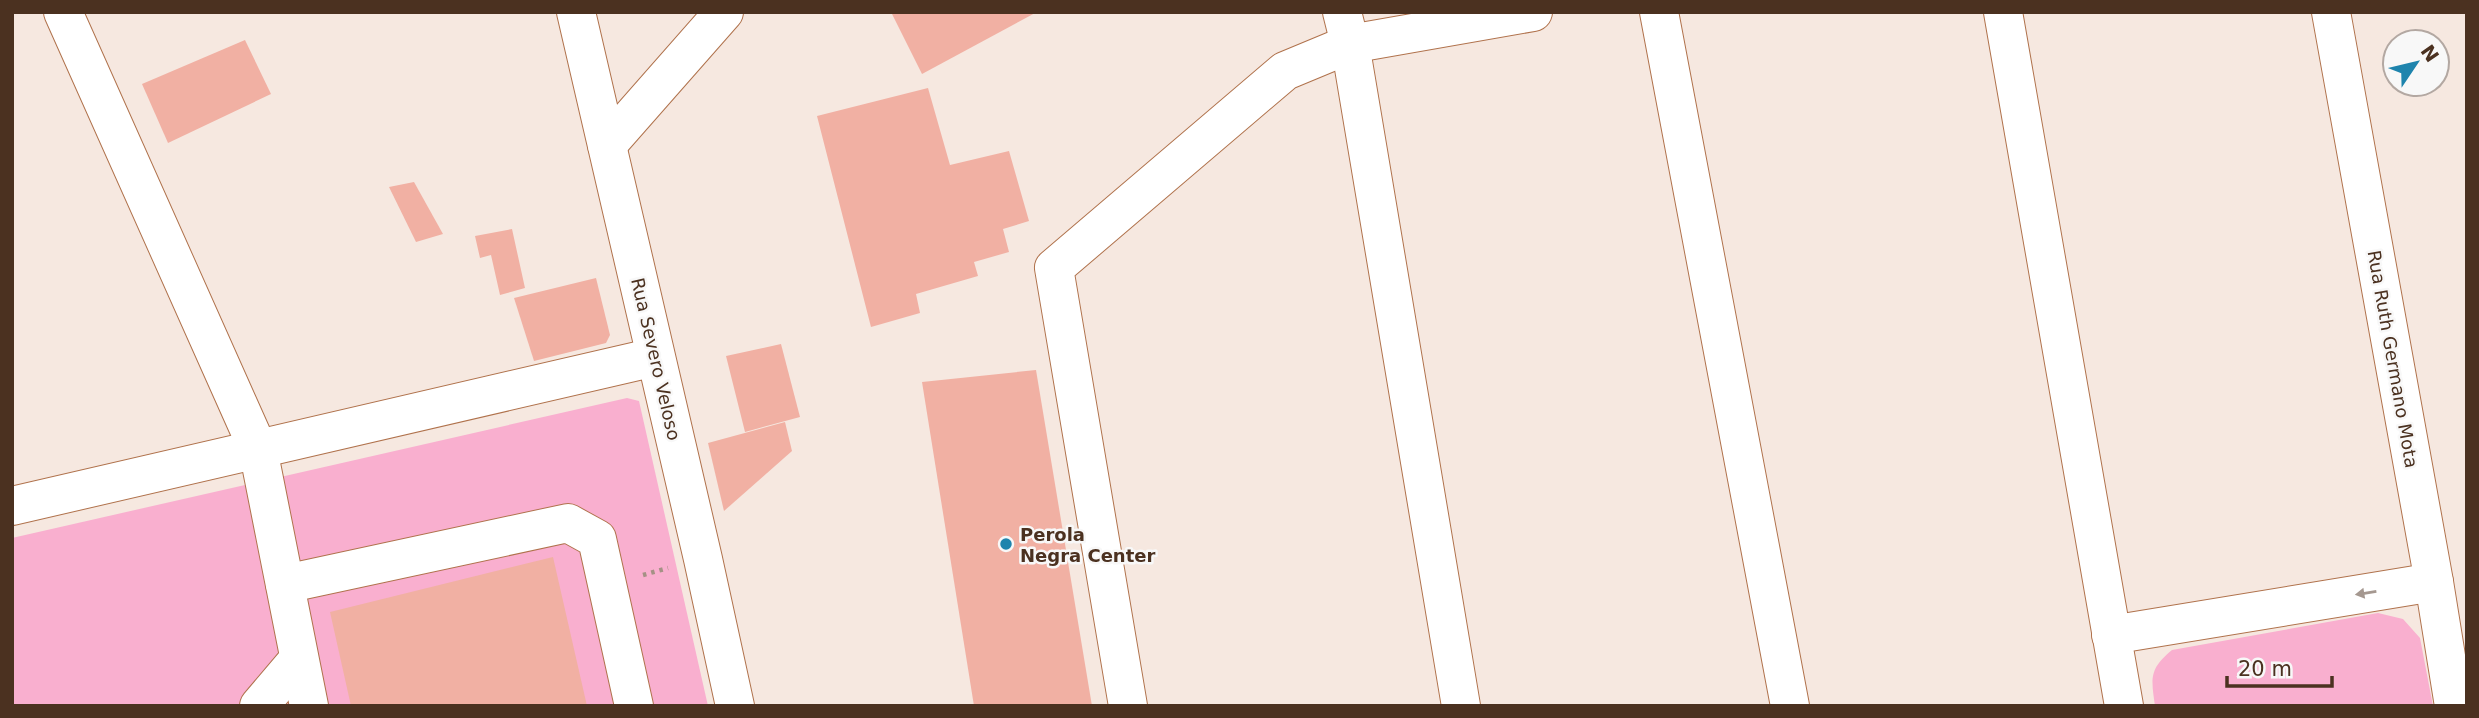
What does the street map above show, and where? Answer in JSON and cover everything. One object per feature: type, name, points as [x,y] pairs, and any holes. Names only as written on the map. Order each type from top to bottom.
[{"type":"street","points":[[63,12],[258,449],[309,706]]},
{"type":"street","name":"Rua Severo Veloso","points":[[576,12],[735,706]]},
{"type":"street","points":[[607,145],[724,12]]},
{"type":"street","points":[[1128,706],[1054,268],[1285,71],[1346,28],[1533,12]]},
{"type":"street","points":[[1659,12],[1790,706]]},
{"type":"street","points":[[2003,12],[2124,706]]},
{"type":"street","name":"Rua Ruth Germano Mota","points":[[2331,12],[2434,582],[2457,692]]},
{"type":"street","points":[[1346,28],[1461,706]]},
{"type":"street","points":[[12,506],[655,357]]},
{"type":"street","points":[[285,584],[568,523],[597,539],[634,706]]},
{"type":"street","points":[[2111,635],[2434,582]]},
{"type":"street","points":[[259,706],[298,660]]},
{"type":"path","points":[[608,584],[703,559]]},
{"type":"shaded area","points":[[627,398],[639,401],[708,706],[12,706],[12,538]]},
{"type":"shaded area","points":[[2378,613],[2403,619],[2420,638],[2433,706],[2155,706],[2153,675],[2159,663],[2172,650]]},
{"type":"building","points":[[891,12],[1037,12],[922,74]]},
{"type":"building","points":[[245,40],[271,94],[168,143],[142,84]]},
{"type":"building","points":[[928,88],[950,165],[1009,151],[1029,221],[1003,229],[1009,252],[974,262],[978,276],[916,294],[920,313],[871,327],[817,116]]},
{"type":"building","points":[[414,182],[443,234],[416,242],[389,187]]},
{"type":"building","points":[[512,229],[525,288],[500,295],[491,255],[480,258],[475,236]]},
{"type":"building","points":[[596,278],[610,335],[606,343],[534,361],[514,298]]},
{"type":"building","points":[[781,344],[800,417],[745,432],[726,356]]},
{"type":"building","name":"Perola Negra Center","points":[[1036,370],[1092,706],[974,706],[922,382]]},
{"type":"building","points":[[785,422],[792,451],[724,511],[708,443]]},
{"type":"building","points":[[553,557],[587,706],[351,706],[330,612]]},
{"type":"place","name":"Perola Negra Center","points":[[1006,544]]}]
